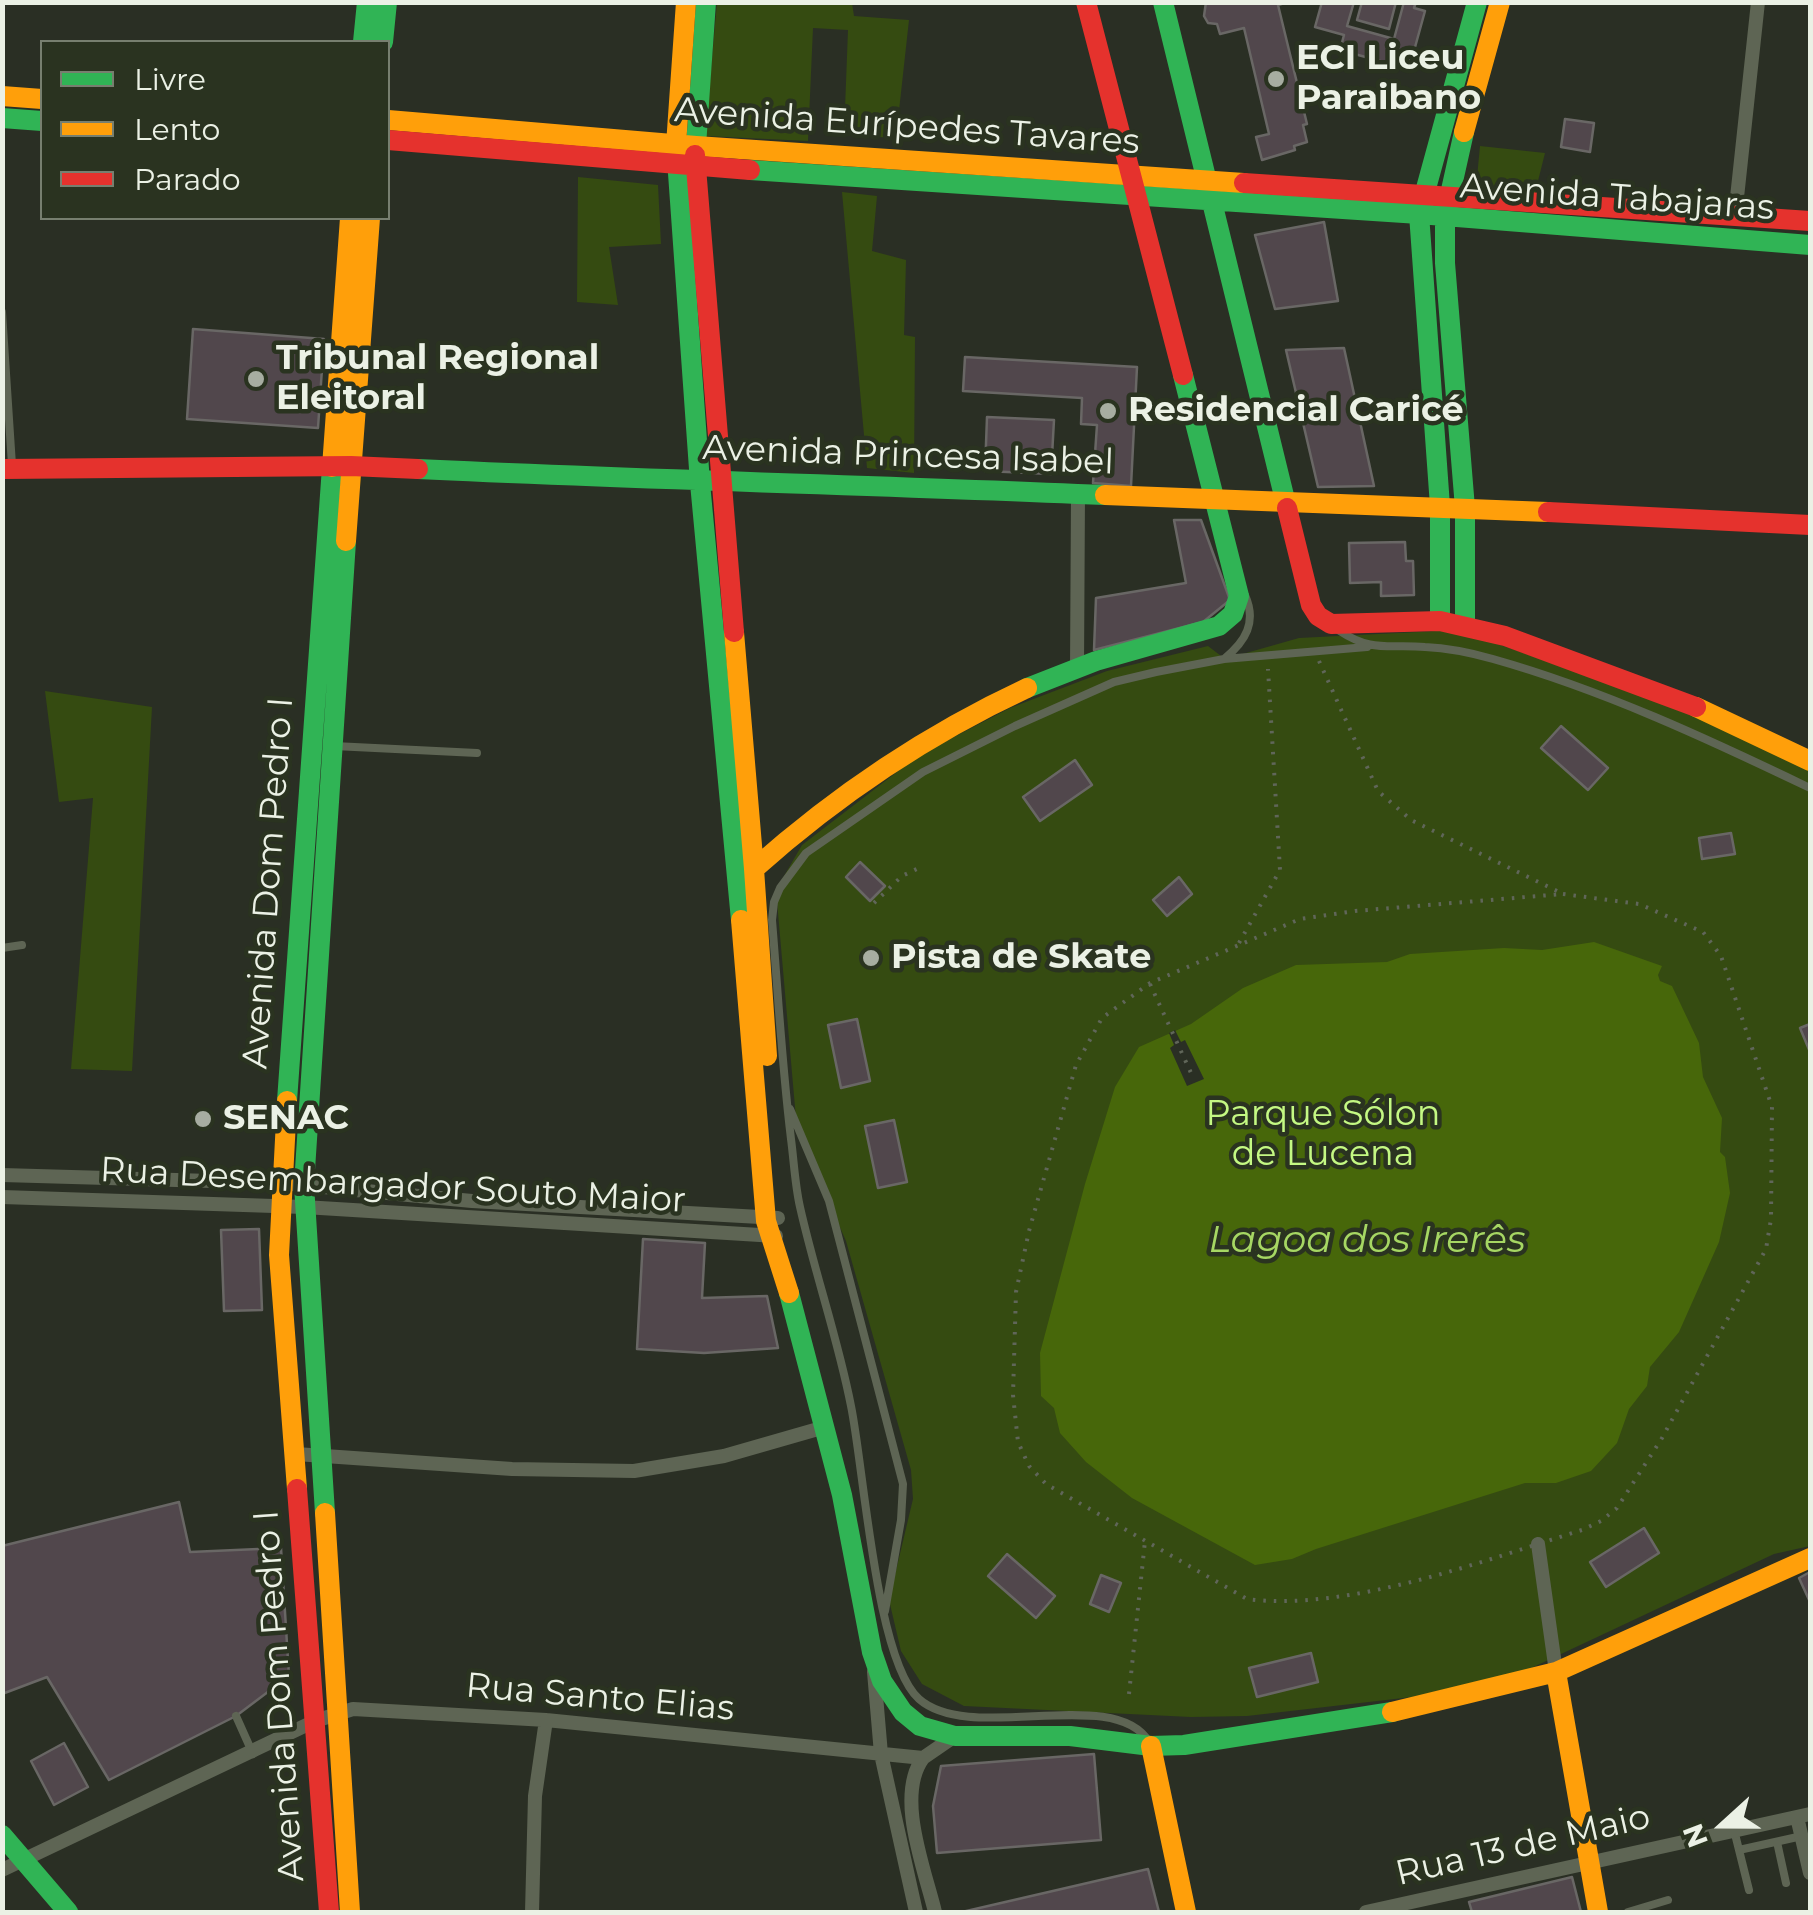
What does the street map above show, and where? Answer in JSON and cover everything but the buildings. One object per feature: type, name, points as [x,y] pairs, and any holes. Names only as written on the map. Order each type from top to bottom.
[{"type":"main road","points":[[363,40],[366,2]]},
{"type":"main road","points":[[384,40],[387,2]]},
{"type":"main road","points":[[686,2],[686,155],[774,1231],[842,1495],[872,1652],[882,1681],[903,1712],[920,1726],[955,1736],[1070,1736],[1151,1746],[1216,1741],[1396,1712],[1556,1672],[1810,1558]]},
{"type":"main road","points":[[686,155],[706,2]]},
{"type":"main road","points":[[744,870],[807,820],[917,745],[1078,668],[1225,623],[1237,609],[1239,596],[1217,500],[1086,2]]},
{"type":"main road","points":[[1163,2],[1311,605],[1318,616],[1331,624],[1440,621],[1465,626],[1583,662],[1680,699],[1810,761]]},
{"type":"main road","points":[[1440,621],[1440,506],[1421,204],[1477,2]]},
{"type":"main road","points":[[1465,626],[1465,508],[1445,263],[1446,207],[1500,2]]},
{"type":"main road","points":[[2,96],[40,99]]},
{"type":"main road","points":[[2,118],[40,120]]},
{"type":"main road","name":"Avenida Eurípedes Tavares","points":[[390,120],[686,155]]},
{"type":"main road","name":"Avenida Eurípedes Tavares","points":[[390,140],[1132,184],[1208,179],[1421,204]]},
{"type":"main road","name":"Avenida Eurípedes Tavares","points":[[1132,184],[1212,201],[1421,204]]},
{"type":"main road","name":"Avenida Tabajaras","points":[[1421,204],[1810,245]]},
{"type":"main road","name":"Avenida Tabajaras","points":[[1446,207],[1810,221]]},
{"type":"main road","name":"Avenida Dom Pedro I","points":[[350,220],[334,746],[304,1207],[350,1912]]},
{"type":"main road","name":"Avenida Dom Pedro I","points":[[329,1912],[316,1721],[292,1567],[296,1454],[279,1256],[280,1206],[341,466],[370,220]]},
{"type":"main road","name":"Avenida Princesa Isabel","points":[[7,469],[341,466],[710,483],[846,484],[1440,506],[1810,525]]},
{"type":"main road","points":[[1556,1672],[1598,1910]]},
{"type":"main road","points":[[1151,1746],[1186,1912]]},
{"type":"main road","points":[[2,1834],[68,1912]]},
{"type":"street","points":[[1735,216],[1758,2]]},
{"type":"street","points":[[1078,494],[1078,668]]},
{"type":"street","name":"Rua Desembargador Souto Maior","points":[[2,1175],[304,1184],[471,1209],[648,1228],[774,1231]]},
{"type":"street","name":"Rua Desembargador Souto Maior","points":[[2,1198],[649,1211],[774,1231]]},
{"type":"street","points":[[648,1228],[649,1211]]},
{"type":"street","points":[[296,1454],[512,1470],[634,1471],[724,1456],[825,1428]]},
{"type":"street","points":[[1538,1544],[1556,1672]]},
{"type":"street","points":[[872,1652],[881,1754],[916,1912]]},
{"type":"street","name":"Rua Santo Elias","points":[[23,1860],[316,1721],[352,1709],[546,1720],[881,1754]]},
{"type":"street","points":[[532,1912],[535,1796],[546,1720]]},
{"type":"street","points":[[934,1912],[911,1813],[910,1786],[914,1770],[923,1758],[955,1736]]},
{"type":"street","points":[[881,1754],[923,1758]]},
{"type":"street","points":[[1804,1815],[1802,1836],[1810,1873]]},
{"type":"street","name":"Rua 13 de Maio","points":[[1366,1912],[1804,1815]]},
{"type":"street","points":[[2,1870],[23,1860]]},
{"type":"lane","points":[[2,312],[7,469]]},
{"type":"lane","points":[[1224,659],[1244,642],[1250,623],[1250,606],[1233,568]]},
{"type":"lane","points":[[1426,647],[1440,621]]},
{"type":"lane","points":[[1331,624],[1367,647]]},
{"type":"lane","points":[[1151,1746],[1143,1732],[1122,1721],[1073,1715],[979,1718],[942,1714],[917,1698],[902,1676],[884,1620],[851,1405],[800,1205],[786,1100],[772,920],[780,888],[806,853],[922,772],[1114,682],[1224,659],[1367,647],[1426,647],[1488,658],[1654,717],[1810,788]]},
{"type":"lane","points":[[334,746],[477,754]]},
{"type":"lane","points":[[2,948],[22,945]]},
{"type":"lane","points":[[786,1100],[828,1201],[902,1484],[901,1520],[884,1620]]},
{"type":"lane","points":[[236,1716],[253,1754]]},
{"type":"lane","points":[[1734,1830],[1748,1890]]},
{"type":"lane","points":[[1738,1850],[1802,1836]]},
{"type":"lane","points":[[1777,1842],[1786,1883]]},
{"type":"lane","points":[[1628,1912],[1668,1900]]},
{"type":"path","points":[[1315,651],[1378,790],[1411,820],[1563,894]]},
{"type":"path","points":[[1239,943],[1280,870],[1267,656]]},
{"type":"path","points":[[874,903],[902,876],[920,867]]},
{"type":"path","points":[[1563,894],[1639,904],[1702,932],[1721,956],[1772,1108],[1771,1219],[1766,1248],[1662,1438],[1617,1508],[1582,1530],[1394,1586],[1269,1602],[1248,1599],[1145,1542],[1046,1484],[1029,1466],[1018,1442],[1013,1394],[1016,1292],[1028,1232],[1076,1065],[1102,1018],[1150,983],[1239,943],[1286,923],[1324,915],[1563,894]]},
{"type":"path","points":[[1150,983],[1192,1075]]},
{"type":"path","points":[[1130,1694],[1145,1542]]},
{"type":"green space","points":[[717,3],[852,3],[854,16],[909,20],[896,138],[844,135],[848,30],[813,28],[808,141],[705,136]]},
{"type":"green space","points":[[1480,146],[1545,153],[1535,193],[1476,188]]},
{"type":"green space","points":[[578,177],[658,185],[661,244],[609,247],[618,305],[577,302]]},
{"type":"green space","points":[[842,192],[877,196],[872,251],[906,260],[904,335],[915,337],[914,473],[867,468]]},
{"type":"green space","name":"Parque Sólon de Lucena","points":[[1457,630],[1718,720],[1810,767],[1810,1546],[1774,1554],[1527,1670],[1412,1697],[1247,1716],[964,1706],[922,1684],[901,1651],[889,1600],[913,1499],[911,1470],[846,1241],[797,1130],[776,890],[802,845],[919,755],[1010,708],[1107,671],[1208,646],[1225,659],[1299,638]]},
{"type":"green space","points":[[45,691],[152,707],[132,1071],[71,1069],[93,798],[59,802]]},
{"type":"water","name":"Lagoa dos Irerês","points":[[1594,942],[1662,966],[1660,981],[1672,986],[1699,1043],[1703,1077],[1722,1118],[1720,1152],[1725,1157],[1730,1193],[1719,1242],[1679,1332],[1650,1367],[1647,1386],[1629,1409],[1617,1443],[1591,1471],[1556,1483],[1525,1483],[1292,1559],[1255,1565],[1132,1498],[1086,1462],[1060,1433],[1054,1408],[1041,1396],[1040,1353],[1115,1087],[1139,1047],[1191,1024],[1243,988],[1296,965],[1387,962],[1410,954],[1504,948],[1542,950]]},
{"type":"pier","points":[[1175,1030],[1181,1042],[1185,1040],[1204,1079],[1187,1086],[1170,1048],[1174,1045],[1169,1033]]},
{"type":"traffic: fast","points":[[363,40],[367,2]]},
{"type":"traffic: fast","points":[[383,40],[387,2]]},
{"type":"traffic: fast","points":[[696,146],[706,2]]},
{"type":"traffic: fast","points":[[1163,2],[1287,508]]},
{"type":"traffic: fast","points":[[1440,621],[1440,506],[1419,214],[1477,2]]},
{"type":"traffic: fast","points":[[2,118],[40,121]]},
{"type":"traffic: fast","points":[[1464,132],[1445,217],[1445,263],[1465,508],[1465,626]]},
{"type":"traffic: fast","points":[[676,145],[700,483],[741,920]]},
{"type":"traffic: fast","points":[[750,170],[1419,214],[1810,245]]},
{"type":"traffic: fast","points":[[1027,688],[1096,661],[1219,626],[1233,614],[1239,596],[1183,375]]},
{"type":"traffic: fast","points":[[287,1101],[332,467]]},
{"type":"traffic: fast","points":[[418,469],[1105,495]]},
{"type":"traffic: fast","points":[[325,1513],[304,1185],[346,541]]},
{"type":"traffic: fast","points":[[789,1293],[842,1495],[872,1652],[882,1681],[903,1712],[920,1726],[955,1736],[1070,1736],[1151,1746],[1184,1745],[1392,1712]]},
{"type":"traffic: fast","points":[[2,1835],[68,1912]]},
{"type":"traffic: slow","points":[[676,145],[686,2]]},
{"type":"traffic: slow","points":[[1464,132],[1500,2]]},
{"type":"traffic: slow","points":[[2,96],[40,99]]},
{"type":"traffic: slow","points":[[390,120],[696,146],[1244,183]]},
{"type":"traffic: slow","points":[[332,467],[350,220]]},
{"type":"traffic: slow","points":[[346,541],[370,220]]},
{"type":"traffic: slow","points":[[1105,495],[1548,512]]},
{"type":"traffic: slow","points":[[734,632],[754,869]]},
{"type":"traffic: slow","points":[[767,1056],[754,869],[817,816],[884,768],[1027,688]]},
{"type":"traffic: slow","points":[[1696,707],[1810,761]]},
{"type":"traffic: slow","points":[[741,920],[766,1221],[789,1293]]},
{"type":"traffic: slow","points":[[287,1101],[279,1255],[297,1489]]},
{"type":"traffic: slow","points":[[325,1513],[350,1912]]},
{"type":"traffic: slow","points":[[1392,1712],[1556,1672],[1810,1558]]},
{"type":"traffic: slow","points":[[1556,1672],[1598,1912]]},
{"type":"traffic: slow","points":[[1151,1746],[1186,1912]]},
{"type":"traffic: jam","points":[[1086,2],[1183,375]]},
{"type":"traffic: jam","points":[[390,140],[750,170]]},
{"type":"traffic: jam","points":[[695,155],[734,632]]},
{"type":"traffic: jam","points":[[1244,183],[1810,221]]},
{"type":"traffic: jam","points":[[2,469],[418,469]]},
{"type":"traffic: jam","points":[[1287,508],[1311,605],[1318,616],[1331,624],[1440,621],[1505,636],[1696,707]]},
{"type":"traffic: jam","points":[[1548,512],[1810,525]]},
{"type":"traffic: jam","points":[[297,1489],[329,1912]]},
{"type":"place","name":"ECI Liceu Paraibano","points":[[1276,79]]},
{"type":"place","name":"Tribunal Regional Eleitoral","points":[[256,379]]},
{"type":"place","name":"Residencial Caricé","points":[[1108,411]]},
{"type":"place","name":"Pista de Skate","points":[[871,958]]},
{"type":"place","name":"SENAC","points":[[203,1119]]}]
